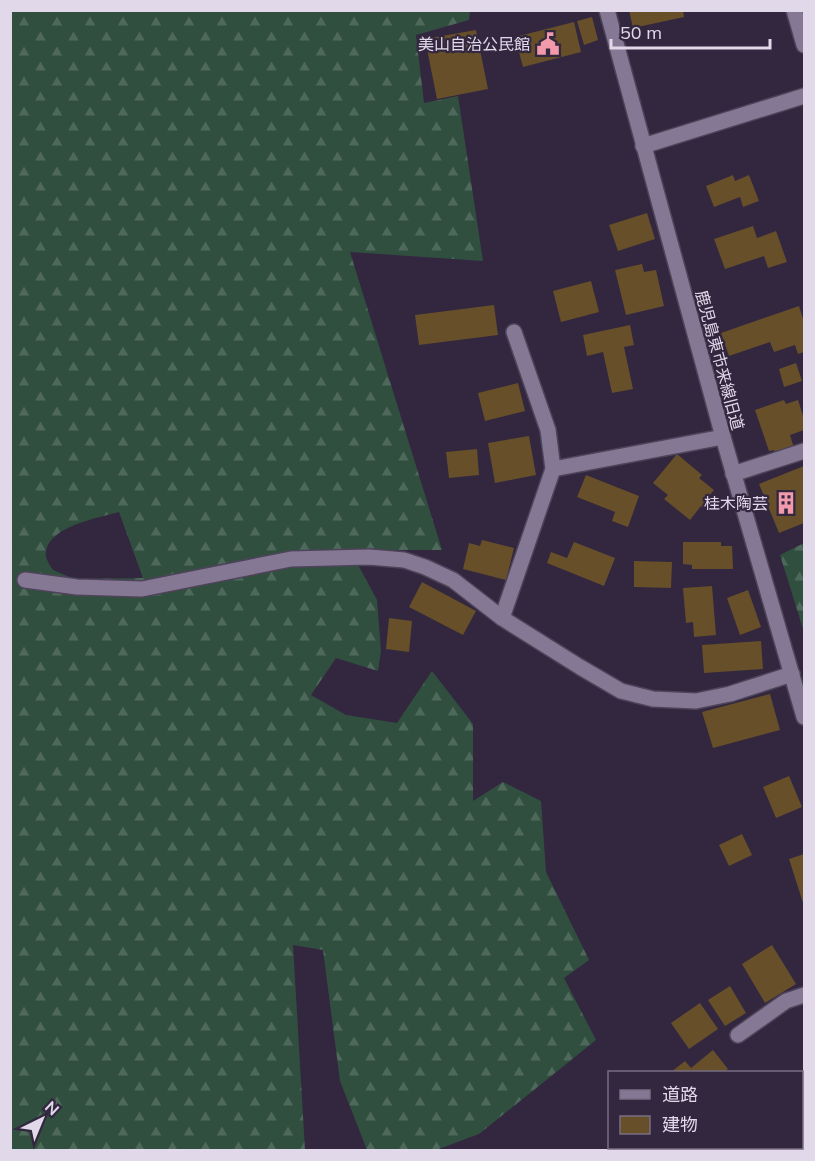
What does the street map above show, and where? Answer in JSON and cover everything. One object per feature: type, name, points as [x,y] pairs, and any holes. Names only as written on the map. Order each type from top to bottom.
[{"type":"street","name":"鹿児島東市来線旧道","points":[[607,10],[733,474],[804,717]]},
{"type":"street","points":[[794,10],[804,45]]},
{"type":"street","points":[[643,146],[804,96]]},
{"type":"street","points":[[502,618],[553,469],[548,430],[514,332]]},
{"type":"street","points":[[553,469],[723,437]]},
{"type":"street","points":[[733,474],[804,451]]},
{"type":"street","points":[[25,580],[77,587],[142,589],[291,559],[369,556],[404,560],[453,580],[502,618],[621,690],[653,699],[696,701],[730,694],[792,674]]},
{"type":"street","points":[[738,1035],[786,1001],[804,994]]},
{"type":"green space","points":[[10,11],[470,11],[469,20],[416,35],[424,103],[458,96],[483,261],[350,252],[442,550],[350,550],[377,600],[381,651],[378,671],[336,658],[311,695],[346,715],[397,723],[432,671],[473,724],[473,801],[503,782],[541,801],[546,872],[589,960],[564,978],[596,1040],[479,1134],[436,1150],[367,1150],[340,1081],[323,950],[293,945],[305,1150],[11,1150]],"holes":[[[119,512],[143,578],[74,579],[53,570],[46,557],[47,547],[62,531],[86,521]]]},
{"type":"green space","points":[[804,543],[804,632],[780,555]]},
{"type":"building","points":[[629,10],[683,10],[684,17],[633,28]]},
{"type":"building","points":[[592,17],[598,40],[584,45],[577,21]]},
{"type":"building","name":"美山自治公民館","points":[[574,22],[581,52],[523,67],[515,37]]},
{"type":"building","points":[[476,30],[488,89],[437,99],[425,39]]},
{"type":"building","points":[[733,175],[735,181],[749,175],[759,201],[743,207],[740,197],[714,207],[706,186]]},
{"type":"building","points":[[647,213],[655,239],[618,251],[609,225]]},
{"type":"building","points":[[753,226],[757,238],[776,231],[787,262],[768,268],[764,256],[725,269],[714,239]]},
{"type":"building","points":[[642,264],[644,272],[656,270],[664,306],[626,315],[615,270]]},
{"type":"building","points":[[591,281],[599,312],[561,322],[553,291]]},
{"type":"building","points":[[494,305],[498,335],[419,345],[415,315]]},
{"type":"building","points":[[799,306],[804,322],[804,352],[798,354],[795,345],[774,352],[770,342],[729,356],[721,333]]},
{"type":"building","points":[[630,325],[634,345],[624,347],[633,389],[612,393],[603,352],[587,356],[583,335]]},
{"type":"building","points":[[796,363],[802,381],[784,387],[779,369]]},
{"type":"building","points":[[518,383],[525,411],[485,421],[478,393]]},
{"type":"building","points":[[784,400],[786,404],[798,400],[804,419],[804,430],[790,435],[795,451],[777,457],[774,450],[769,451],[755,410]]},
{"type":"building","points":[[529,436],[536,475],[495,483],[488,443]]},
{"type":"building","points":[[477,449],[479,475],[449,478],[446,452]]},
{"type":"building","points":[[677,454],[702,475],[699,478],[714,490],[709,496],[715,502],[707,511],[701,506],[690,520],[664,499],[668,495],[653,483]]},
{"type":"building","name":"桂木陶芸","points":[[804,466],[804,523],[779,533],[759,484]]},
{"type":"building","points":[[586,475],[639,496],[628,527],[612,521],[615,512],[577,497]]},
{"type":"building","points":[[482,540],[514,548],[506,580],[463,569],[469,543],[480,546]]},
{"type":"building","points":[[574,542],[615,558],[604,586],[547,563],[551,552],[567,558]]},
{"type":"building","points":[[683,542],[721,542],[721,546],[732,546],[733,569],[692,569],[692,565],[683,564]]},
{"type":"building","points":[[634,561],[672,562],[671,588],[634,587]]},
{"type":"building","points":[[422,582],[476,611],[463,635],[409,607]]},
{"type":"building","points":[[712,586],[716,635],[694,637],[693,622],[686,623],[683,588]]},
{"type":"building","points":[[748,590],[761,627],[740,635],[727,598]]},
{"type":"building","points":[[389,618],[412,621],[409,652],[386,649]]},
{"type":"building","points":[[761,641],[763,669],[704,673],[702,645]]},
{"type":"building","points":[[770,694],[780,730],[713,748],[702,712]]},
{"type":"building","points":[[789,776],[802,807],[776,818],[763,787]]},
{"type":"building","points":[[742,834],[752,855],[729,866],[719,845]]},
{"type":"building","points":[[804,854],[804,906],[789,859]]},
{"type":"building","points":[[772,945],[796,984],[765,1003],[742,964]]},
{"type":"building","points":[[730,986],[746,1013],[725,1026],[708,1000]]},
{"type":"building","points":[[700,1003],[718,1029],[689,1049],[671,1023]]},
{"type":"building","points":[[713,1050],[728,1069],[725,1071],[672,1071],[685,1061],[691,1068]]},
{"type":"building","points":[[794,1149],[795,1150],[755,1150]]},
{"type":"place","name":"美山自治公民館","points":[[548,44]]},
{"type":"place","name":"桂木陶芸","points":[[786,503]]}]
